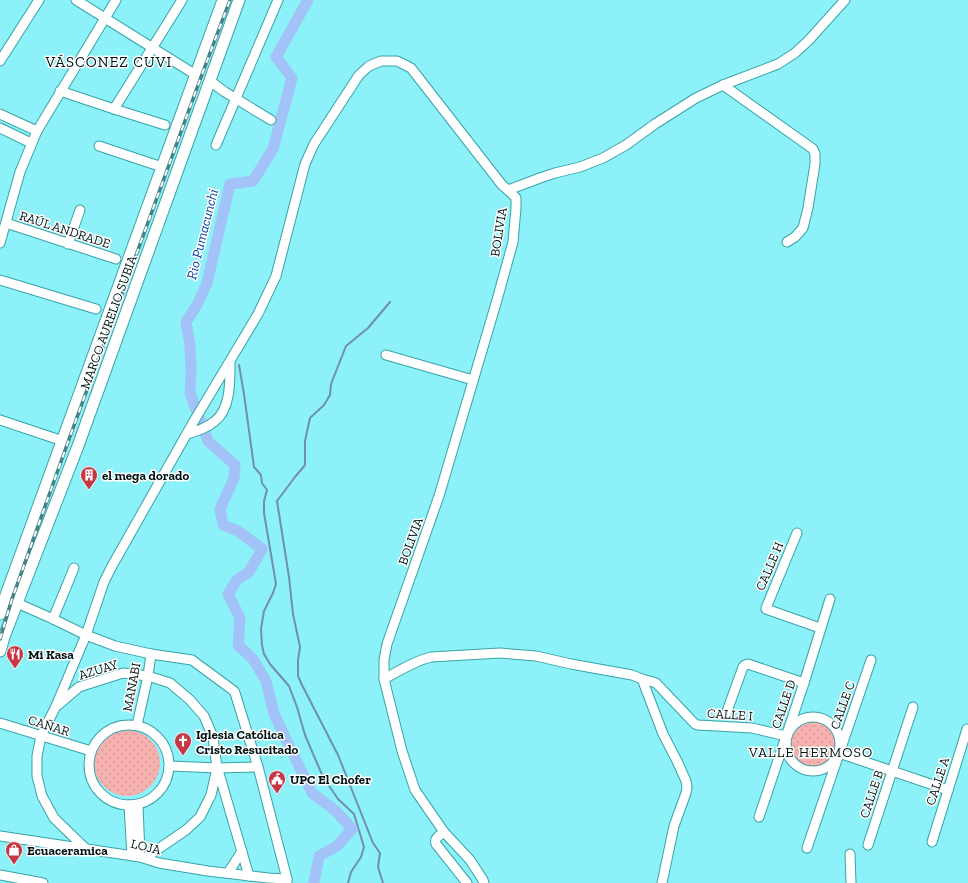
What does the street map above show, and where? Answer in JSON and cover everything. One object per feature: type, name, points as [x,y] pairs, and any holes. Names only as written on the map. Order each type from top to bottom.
[{"type":"main road","name":"MARCO AURELIO SUBIA","points":[[0,614],[224,0]]},
{"type":"main road","name":"MARCO AURELIO SUBIA","points":[[0,651],[4,637],[78,446],[239,0]]},
{"type":"street","points":[[0,61],[39,0]]},
{"type":"street","points":[[76,0],[196,75]]},
{"type":"street","points":[[0,242],[20,172],[31,143],[60,91],[116,0]]},
{"type":"street","points":[[114,109],[182,0]]},
{"type":"street","points":[[216,145],[278,0]]},
{"type":"street","points":[[85,848],[54,818],[42,796],[37,776],[36,756],[41,736],[56,706],[86,635],[102,588],[112,566],[206,400],[258,314],[276,276],[305,164],[314,144],[359,76],[369,66],[381,61],[396,62],[411,68],[502,186],[508,190],[603,158],[626,145],[655,124],[696,98],[723,85],[778,64],[795,53],[810,40],[845,0]]},
{"type":"street","points":[[210,81],[224,92],[271,120]]},
{"type":"street","points":[[723,85],[813,149],[815,154],[815,164],[808,208],[803,228],[795,238],[787,242]]},
{"type":"street","points":[[60,91],[165,124]]},
{"type":"street","points":[[0,114],[37,131]]},
{"type":"street","points":[[0,128],[31,143]]},
{"type":"street","points":[[99,146],[162,168]]},
{"type":"street","name":"BOLIVIA","points":[[484,883],[470,860],[444,832],[415,790],[402,752],[384,679],[384,660],[387,644],[439,496],[497,300],[512,242],[516,208],[516,198],[508,190]]},
{"type":"street","points":[[68,244],[80,210]]},
{"type":"street","name":"RAÚL ANDRADE","points":[[6,224],[116,259]]},
{"type":"street","points":[[0,280],[96,309]]},
{"type":"street","points":[[386,355],[474,380]]},
{"type":"street","points":[[187,434],[202,429],[216,421],[222,414],[226,405],[229,390],[230,361]]},
{"type":"street","points":[[0,420],[63,440]]},
{"type":"street","name":"CALLE H","points":[[797,533],[766,609],[820,628]]},
{"type":"street","points":[[53,619],[74,568]]},
{"type":"street","name":"CALLE D","points":[[759,817],[804,683],[830,599]]},
{"type":"street","points":[[17,603],[86,635],[115,646],[150,654],[192,660],[234,691],[258,767],[287,881]]},
{"type":"street","name":"CALLE I","points":[[384,679],[406,667],[430,657],[500,653],[536,656],[632,675],[656,683],[695,724],[698,725],[752,728],[786,736]]},
{"type":"street","name":"MANABI","points":[[137,726],[148,676],[150,654]]},
{"type":"street","name":"CALLE C","points":[[807,848],[871,660]]},
{"type":"street","points":[[726,714],[745,665],[748,664],[804,683]]},
{"type":"street","name":"AZUAY","points":[[56,706],[79,688],[123,673],[148,676],[170,684],[190,700],[204,716],[213,737],[217,768],[211,795],[200,817],[186,830],[139,857]]},
{"type":"street","points":[[642,679],[663,734],[686,781],[687,787],[674,826],[662,883]]},
{"type":"street","name":"CALLE B","points":[[868,845],[913,707]]},
{"type":"street","points":[[809,717],[817,717],[832,724],[836,730],[840,739],[839,753],[830,766],[823,770],[816,772],[800,769],[789,758],[786,751],[786,736],[795,723],[809,717]]},
{"type":"street","name":"CAÑAR","points":[[0,723],[91,751]]},
{"type":"street","points":[[123,725],[137,726],[150,731],[161,740],[167,752],[170,766],[167,780],[159,793],[147,801],[134,805],[111,801],[96,788],[89,770],[91,751],[98,739],[109,730],[123,725]]},
{"type":"street","name":"CALLE A","points":[[932,842],[968,729]]},
{"type":"street","points":[[839,753],[948,790]]},
{"type":"street","points":[[170,766],[217,768],[258,767]]},
{"type":"street","points":[[217,768],[249,876]]},
{"type":"street","points":[[134,805],[139,857]]},
{"type":"street","points":[[444,832],[436,838],[436,844],[467,883]]},
{"type":"street","name":"LOJA","points":[[0,836],[139,857],[159,862],[208,871],[249,876],[269,881],[287,881]]},
{"type":"street","points":[[228,873],[242,852]]},
{"type":"street","points":[[850,854],[851,883]]},
{"type":"street","points":[[0,875],[43,883]]},
{"type":"shaded area","points":[[808,722],[818,722],[826,726],[832,732],[836,740],[836,750],[832,758],[826,764],[818,768],[808,768],[800,764],[794,758],[790,750],[790,740],[794,732],[800,726]]},
{"type":"shaded area","points":[[127,730],[140,733],[150,740],[157,750],[160,763],[157,776],[150,786],[140,793],[127,796],[114,793],[104,786],[97,776],[94,763],[97,750],[104,740],[114,733]]},
{"type":"waterway","name":"Rio Pumacunchi","points":[[308,0],[276,57],[292,78],[273,149],[253,181],[230,184],[207,283],[197,305],[186,322],[190,346],[190,393],[208,441],[235,465],[234,478],[220,509],[223,525],[238,531],[262,549],[249,572],[237,580],[228,594],[240,618],[238,645],[253,659],[266,681],[274,714],[312,793],[336,811],[352,829],[337,846],[319,856],[314,883]]},
{"type":"waterway","points":[[383,883],[378,867],[380,853],[373,843],[338,755],[298,676],[300,647],[293,614],[289,577],[277,501],[305,465],[305,441],[310,418],[324,405],[330,395],[331,384],[346,346],[368,328],[390,302]]},
{"type":"waterway","points":[[239,365],[254,467],[261,475],[262,483],[267,490],[264,501],[264,513],[276,584],[264,611],[261,629],[262,645],[264,654],[270,664],[289,686],[305,735],[323,777],[338,799],[354,814],[364,847],[361,857],[351,872],[348,883]]},
{"type":"railway","points":[[0,639],[12,599],[68,442],[230,0]]},
{"type":"place","name":"el mega dorado","points":[[89,490]]},
{"type":"place","name":"Mi Kasa","points":[[15,669]]},
{"type":"place","name":"Iglesia Católica Cristo Resucitado","points":[[183,756]]},
{"type":"place","name":"UPC El Chofer","points":[[277,794]]},
{"type":"place","name":"Ecuaceramica","points":[[14,865]]},
{"type":"district","name":"VÁSCONEZ CUVI","points":[[109,62]]},
{"type":"district","name":"VALLE HERMOSO","points":[[811,752]]}]
